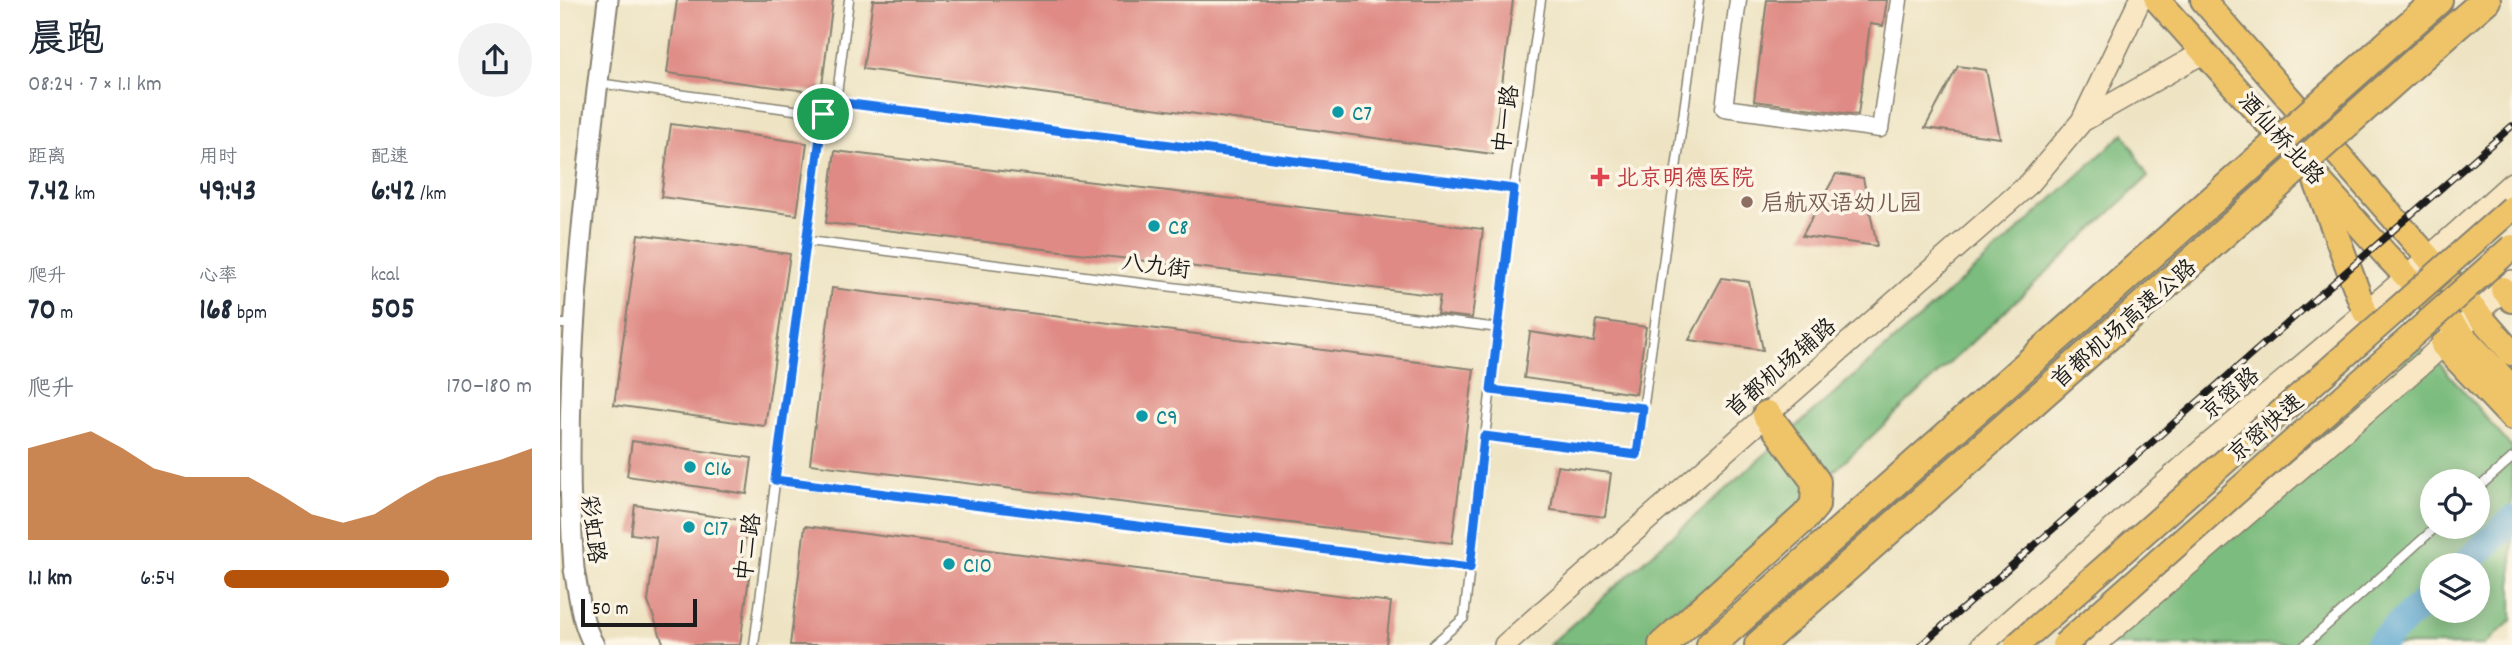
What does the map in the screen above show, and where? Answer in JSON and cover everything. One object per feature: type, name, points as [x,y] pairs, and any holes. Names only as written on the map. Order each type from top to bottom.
[{"type":"highway","name":"首都机场高速公路","points":[[1759,645],[2486,0]]},
{"type":"highway","name":"首都机场高速公路","points":[[1711,645],[2429,7]]},
{"type":"highway","points":[[1663,645],[1815,505],[1816,482],[1767,415]]},
{"type":"highway","points":[[1767,645],[1793,614]]},
{"type":"main road","points":[[2082,121],[2140,0]]},
{"type":"main road","name":"酒仙桥北路","points":[[2157,0],[2407,277],[2450,338]]},
{"type":"main road","name":"酒仙桥北路","points":[[2203,0],[2512,353]]},
{"type":"main road","points":[[2082,121],[2204,52]]},
{"type":"main road","name":"首都机场辅路","points":[[1505,645],[2030,183],[2082,121]]},
{"type":"main road","points":[[2313,173],[2365,312]]},
{"type":"main road","name":"京密路","points":[[1982,645],[2203,449],[2428,259],[2512,183]]},
{"type":"main road","name":"京密快速","points":[[2017,645],[2512,208]]},
{"type":"main road","name":"京密快速","points":[[2064,645],[2512,247]]},
{"type":"main road","points":[[2095,645],[2476,313],[2509,290]]},
{"type":"main road","points":[[2450,338],[2512,388]]},
{"type":"main road","points":[[2450,338],[2512,418]]},
{"type":"street","name":"彩虹路","points":[[594,645],[586,630],[567,536],[561,438],[562,324],[608,0]]},
{"type":"street","points":[[1738,0],[1724,108],[1880,129],[1899,0]]},
{"type":"lane","points":[[598,83],[823,114],[836,102],[849,0]]},
{"type":"lane","name":"中一路","points":[[1433,645],[1464,618],[1514,189],[1541,0]]},
{"type":"lane","points":[[1484,436],[1637,455],[1699,0]]},
{"type":"lane","points":[[836,102],[1514,189]]},
{"type":"lane","name":"中二路","points":[[754,645],[823,114]]},
{"type":"lane","name":"八九街","points":[[807,241],[1499,328]]},
{"type":"lane","points":[[1491,390],[1643,408]]},
{"type":"lane","points":[[2490,477],[2512,458]]},
{"type":"lane","points":[[775,480],[1470,568]]},
{"type":"lane","points":[[2305,645],[2423,539]]},
{"type":"green space","points":[[2124,133],[2148,177],[1649,645],[1549,645],[2010,238]]},
{"type":"green space","points":[[2417,350],[2429,351],[2512,448],[2512,620],[2484,645],[2083,645]]},
{"type":"building","points":[[677,0],[833,0],[821,93],[667,73]]},
{"type":"building","name":"C7","points":[[873,0],[1513,0],[1493,154],[863,69]]},
{"type":"building","points":[[1767,0],[1887,0],[1883,26],[1870,24],[1858,115],[1754,101]]},
{"type":"building","points":[[1958,66],[1986,70],[2000,138],[1925,128]]},
{"type":"building","points":[[671,124],[807,143],[797,215],[661,197]]},
{"type":"building","name":"C8","points":[[835,151],[1483,229],[1472,318],[1437,314],[1440,296],[826,223]]},
{"type":"building","points":[[1836,174],[1863,178],[1877,246],[1802,236]]},
{"type":"building","points":[[638,234],[790,254],[765,426],[614,405]]},
{"type":"building","points":[[1722,278],[1749,282],[1763,350],[1689,340]]},
{"type":"building","name":"C9","points":[[832,288],[1474,369],[1452,543],[810,464]]},
{"type":"building","points":[[1597,320],[1646,327],[1636,394],[1524,378],[1530,332],[1594,342]]},
{"type":"building","name":"C16","points":[[632,441],[752,458],[747,494],[627,476]]},
{"type":"building","points":[[1557,466],[1611,473],[1605,517],[1551,510]]},
{"type":"building","points":[[635,505],[748,521],[741,569],[750,570],[740,645],[664,645],[648,602],[656,537],[631,534]]},
{"type":"building","name":"C10","points":[[805,526],[1391,602],[1386,645],[790,645]]},
{"type":"waterway","points":[[2477,553],[2512,520]]},
{"type":"waterway","points":[[2378,645],[2420,605]]},
{"type":"railway","points":[[1921,645],[2512,126]]},
{"type":"place","name":"C7","points":[[1338,112]]},
{"type":"place","name":"北京明德医院","points":[[1600,177]]},
{"type":"place","name":"启航双语幼儿园","points":[[1747,202]]},
{"type":"place","name":"C8","points":[[1154,226]]},
{"type":"place","name":"C9","points":[[1142,416]]},
{"type":"place","name":"C16","points":[[690,467]]},
{"type":"place","name":"C17","points":[[689,527]]},
{"type":"place","name":"C10","points":[[949,564]]},
{"type":"route","points":[[836,102],[1514,189],[1491,390],[1643,408],[1637,455],[1484,436],[1470,568],[775,480],[823,114],[836,102]]}]
